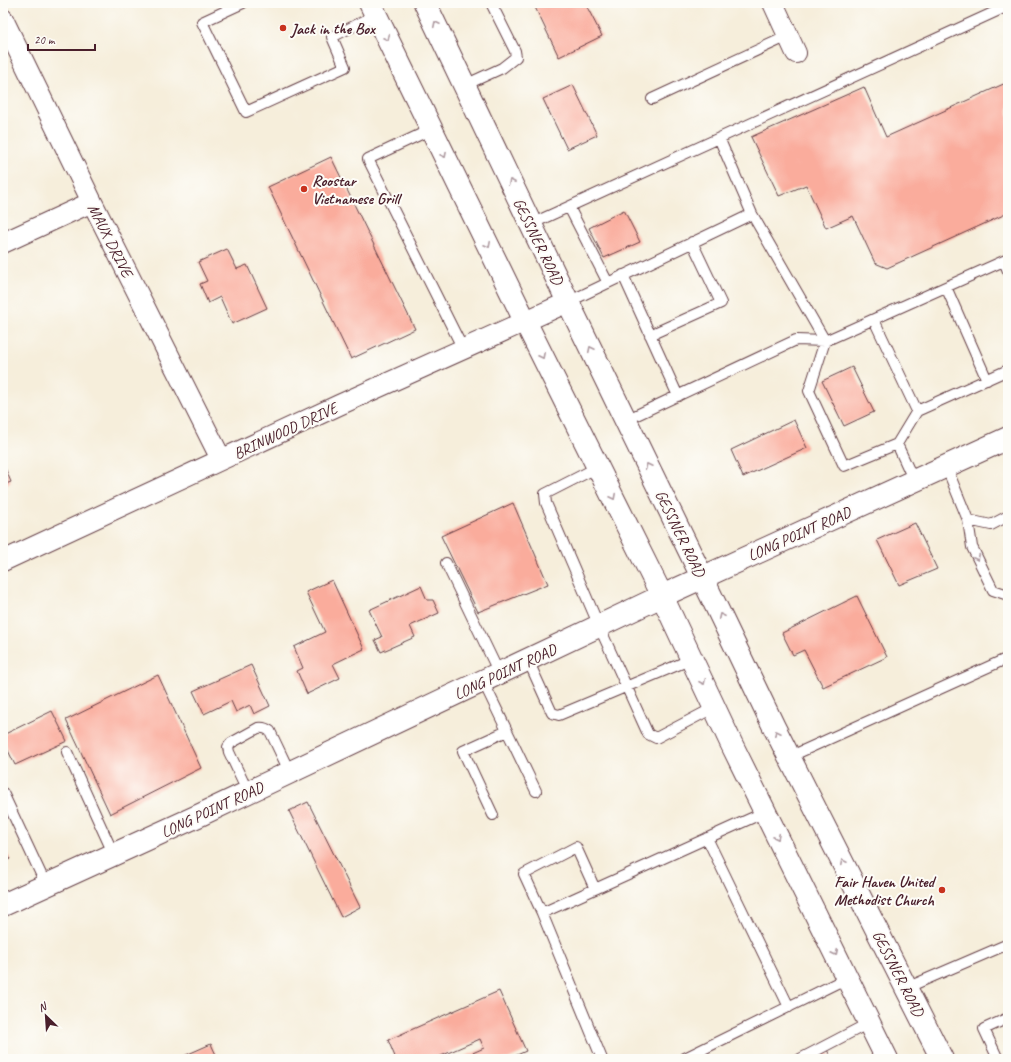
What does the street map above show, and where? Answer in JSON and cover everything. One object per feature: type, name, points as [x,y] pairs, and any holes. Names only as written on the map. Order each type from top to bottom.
[{"type":"main road","name":"GESSNER ROAD","points":[[425,3],[774,727],[942,1059]]},
{"type":"main road","points":[[373,9],[525,321],[662,596],[765,812],[887,1059]]},
{"type":"main road","name":"LONG POINT ROAD","points":[[3,905],[290,773],[702,577],[1008,438]]},
{"type":"street","points":[[773,3],[792,45]]},
{"type":"street","name":"MAUX DRIVE","points":[[3,19],[92,202],[221,459]]},
{"type":"street","points":[[3,243],[92,202]]},
{"type":"street","name":"BRINWOOD DRIVE","points":[[3,561],[221,459],[568,302]]},
{"type":"lane","points":[[243,3],[202,22],[246,112],[345,67],[332,37],[373,9]]},
{"type":"lane","points":[[465,86],[502,68],[516,57],[515,51],[491,3]]},
{"type":"lane","points":[[531,224],[1008,6]]},
{"type":"lane","points":[[652,99],[792,45]]},
{"type":"lane","points":[[432,129],[368,159],[463,349]]},
{"type":"lane","points":[[719,138],[752,214],[825,341],[809,392],[844,466],[897,444],[917,411],[1008,370]]},
{"type":"lane","points":[[568,207],[608,283]]},
{"type":"lane","points":[[568,302],[752,214]]},
{"type":"lane","points":[[650,335],[722,303],[692,242]]},
{"type":"lane","points":[[626,420],[796,340],[825,341],[1006,260],[1008,271]]},
{"type":"lane","points":[[623,275],[678,396]]},
{"type":"lane","points":[[946,287],[987,380]]},
{"type":"lane","points":[[874,320],[917,411]]},
{"type":"lane","points":[[897,444],[914,481]]},
{"type":"lane","points":[[946,466],[968,520],[972,547],[993,590],[1008,595]]},
{"type":"lane","points":[[598,467],[544,494],[546,502],[599,626],[648,734],[656,738],[715,707]]},
{"type":"lane","points":[[968,520],[991,525],[1008,516]]},
{"type":"lane","points":[[446,563],[491,677],[507,732],[536,791]]},
{"type":"lane","points":[[789,757],[1008,658]]},
{"type":"lane","points":[[528,660],[552,713],[559,715],[692,659]]},
{"type":"lane","points":[[248,792],[228,747],[231,743],[258,728],[267,728],[270,731],[290,773]]},
{"type":"lane","points":[[493,815],[463,751],[507,732]]},
{"type":"lane","points":[[67,752],[114,855]]},
{"type":"lane","points":[[3,793],[46,885]]},
{"type":"lane","points":[[542,913],[765,812]]},
{"type":"lane","points":[[707,838],[789,1007]]},
{"type":"lane","points":[[595,889],[576,847],[524,874],[542,913],[602,1059]]},
{"type":"lane","points":[[906,988],[1008,944]]},
{"type":"lane","points":[[682,1059],[847,978]]},
{"type":"lane","points":[[998,1059],[984,1029],[1008,1018]]},
{"type":"lane","points":[[800,1059],[869,1023]]},
{"type":"building","points":[[533,3],[585,3],[602,36],[559,57]]},
{"type":"building","points":[[1008,82],[1008,213],[887,268],[875,263],[853,216],[826,228],[806,185],[779,196],[751,137],[864,87],[886,137]]},
{"type":"building","points":[[573,85],[597,135],[567,149],[543,99]]},
{"type":"building","points":[[331,157],[415,329],[351,359],[268,187]]},
{"type":"building","points":[[624,210],[640,242],[604,258],[589,228]]},
{"type":"building","points":[[227,249],[237,269],[247,265],[267,308],[232,324],[220,297],[208,303],[200,284],[207,281],[198,262]]},
{"type":"building","points":[[852,367],[874,412],[844,426],[822,381]]},
{"type":"building","points":[[794,420],[807,448],[743,477],[731,450]]},
{"type":"building","points":[[3,463],[11,482],[3,485]]},
{"type":"building","points":[[513,503],[548,584],[478,612],[441,536]]},
{"type":"building","points":[[915,523],[937,569],[899,585],[877,540]]},
{"type":"building","points":[[332,580],[364,649],[333,664],[340,678],[307,694],[297,671],[303,668],[294,647],[325,632],[306,592]]},
{"type":"building","points":[[421,586],[427,600],[433,600],[439,613],[410,626],[415,637],[381,652],[375,640],[382,637],[369,610]]},
{"type":"building","points":[[857,596],[887,657],[823,687],[804,650],[793,655],[782,633]]},
{"type":"building","points":[[251,665],[270,706],[254,714],[250,705],[236,712],[231,701],[204,714],[193,691]]},
{"type":"building","points":[[158,675],[201,768],[110,814],[66,720]]},
{"type":"building","points":[[52,711],[67,741],[15,765],[3,740],[3,735]]},
{"type":"building","points":[[308,802],[360,907],[341,917],[289,811]]},
{"type":"building","points":[[3,845],[10,859],[3,863]]},
{"type":"building","points":[[499,991],[526,1051],[508,1059],[459,1059],[484,1048],[480,1039],[434,1059],[396,1059],[388,1040]]},
{"type":"building","points":[[211,1044],[218,1059],[177,1059]]},
{"type":"building","points":[[827,1050],[832,1059],[809,1059]]},
{"type":"place","name":"Jack in the Box","points":[[283,28]]},
{"type":"place","name":"Roostar Vietnamese Grill","points":[[304,189]]},
{"type":"place","name":"Fair Haven United Methodist Church","points":[[942,890]]}]
